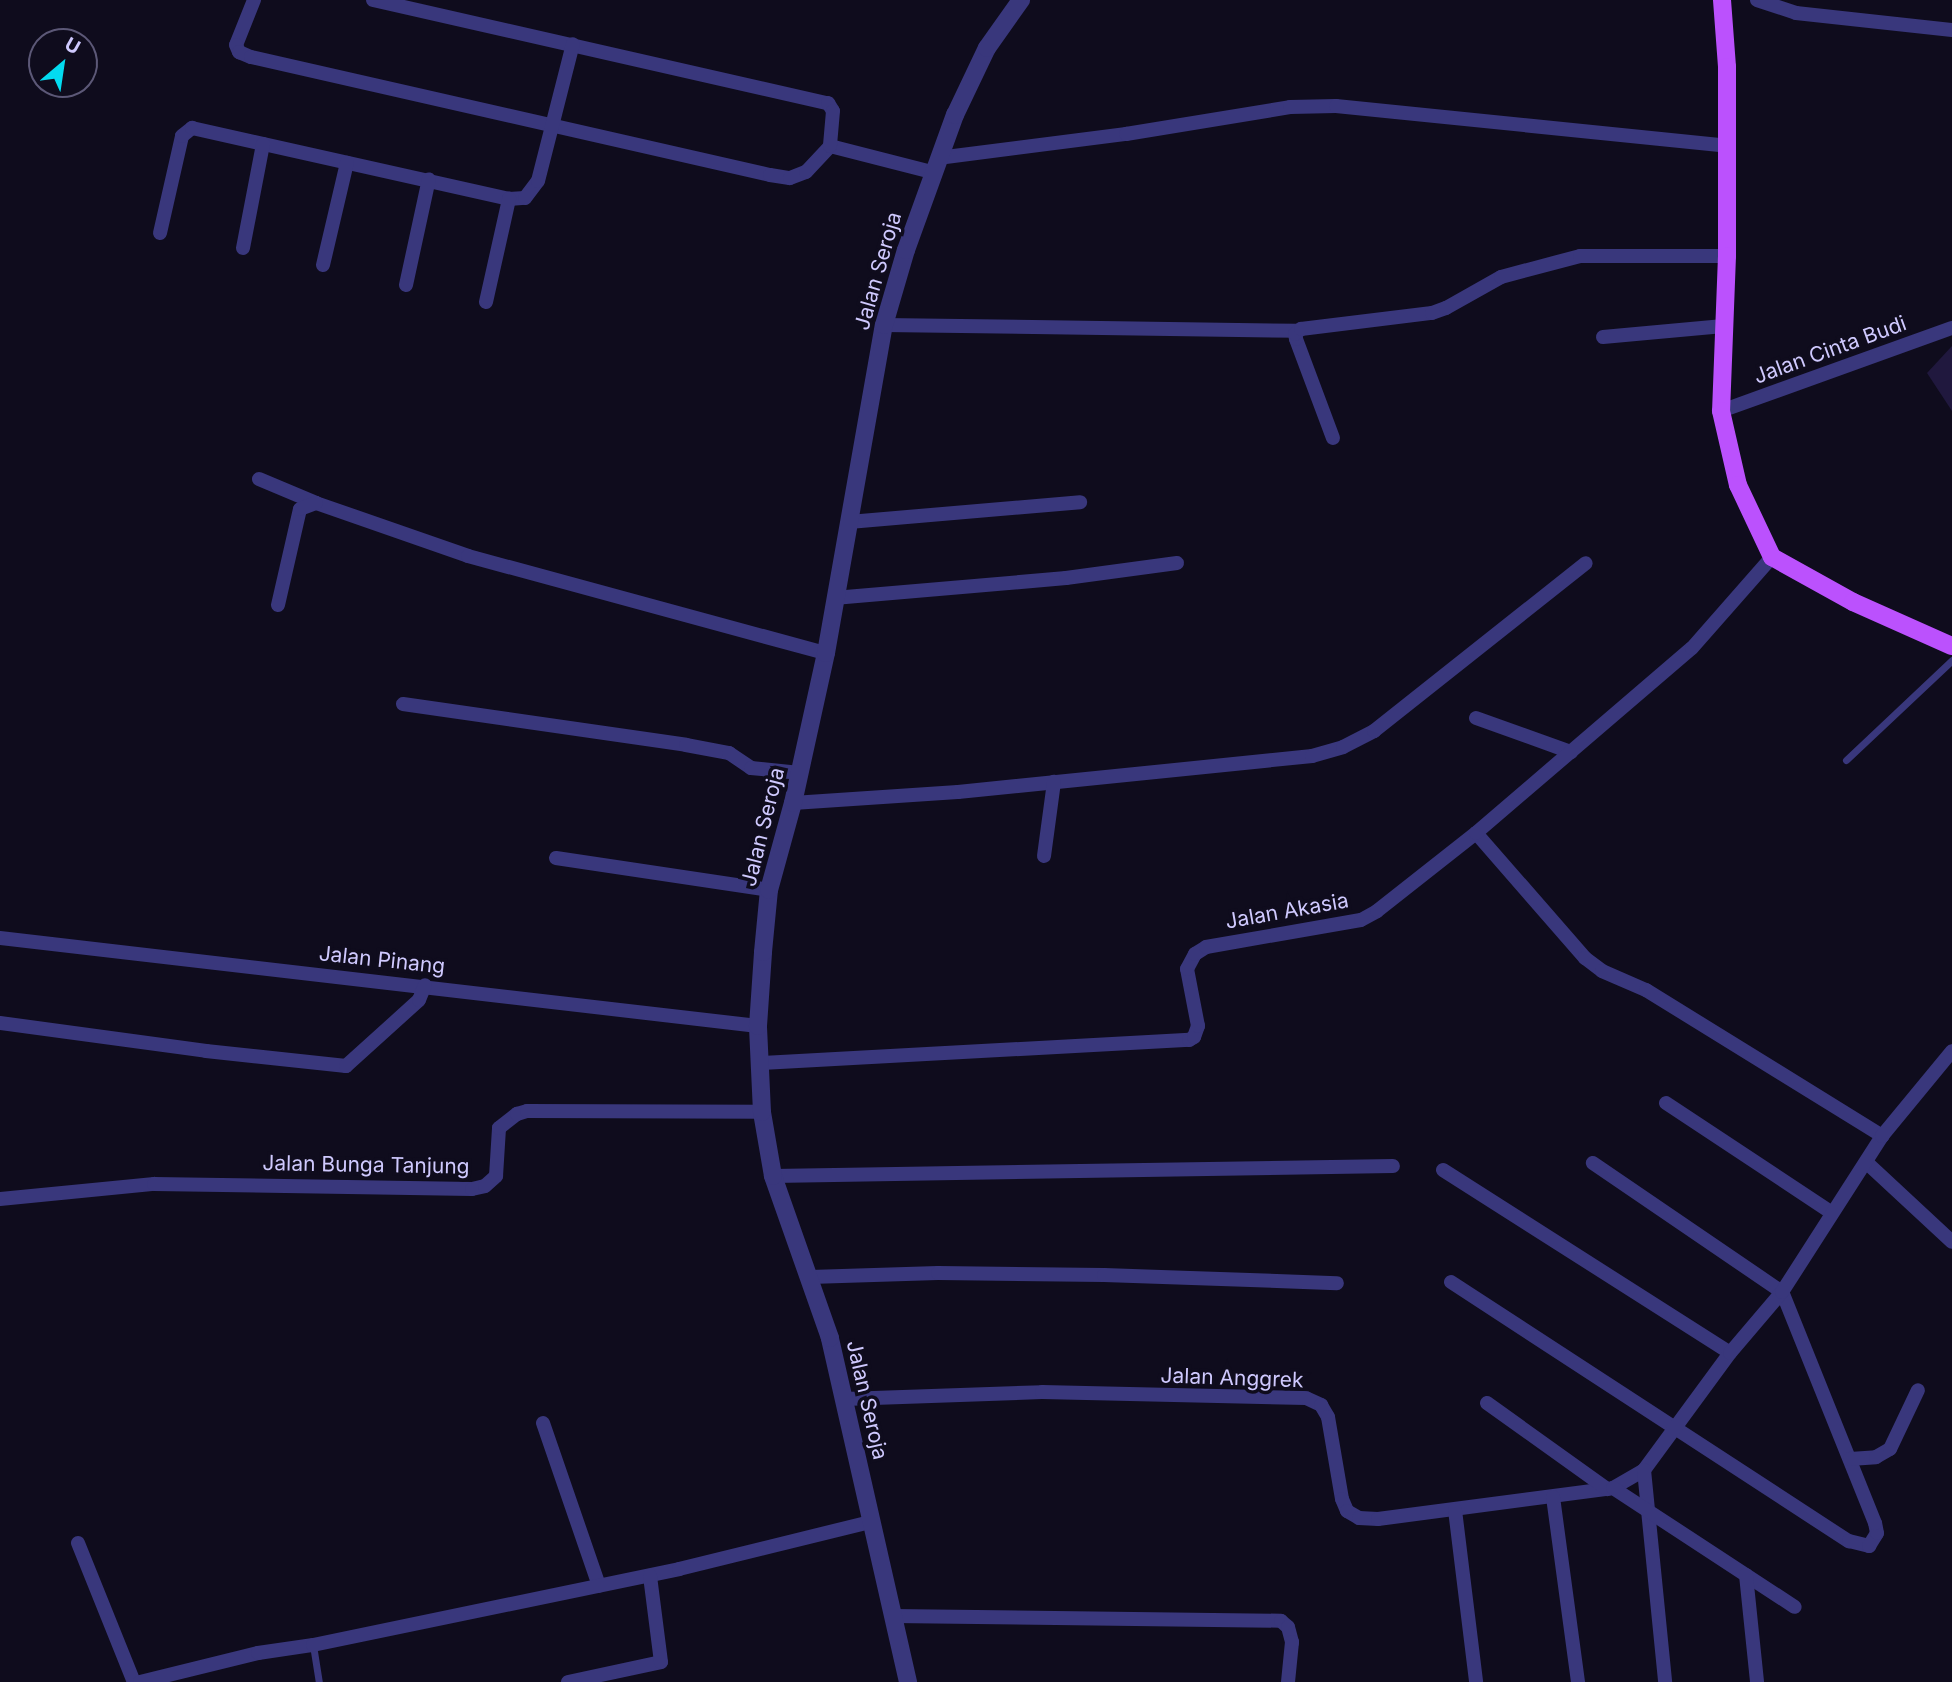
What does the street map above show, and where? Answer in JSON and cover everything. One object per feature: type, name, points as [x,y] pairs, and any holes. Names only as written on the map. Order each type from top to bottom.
[{"type":"main road","points":[[1722,0],[1727,67],[1727,256],[1721,411],[1738,485],[1772,557],[1853,602],[1952,646]]},
{"type":"street","points":[[254,0],[236,45],[243,55],[553,127],[790,178],[806,172],[830,146],[833,111],[828,103],[373,0]]},
{"type":"street","name":"Jalan Seroja","points":[[908,1682],[845,1399],[810,1277],[773,1176],[762,1112],[758,1026],[769,890],[793,803],[826,653],[884,325],[935,165],[987,48],[1021,0]]},
{"type":"street","points":[[1757,0],[1796,13],[1952,30]]},
{"type":"street","points":[[160,233],[185,132],[192,128],[509,199],[525,198],[534,188],[553,127],[573,44]]},
{"type":"street","points":[[830,146],[935,165],[1290,107],[1325,106],[1727,146]]},
{"type":"street","points":[[243,248],[263,144]]},
{"type":"street","points":[[323,265],[347,163]]},
{"type":"street","points":[[406,285],[429,179]]},
{"type":"street","points":[[486,302],[509,199]]},
{"type":"street","points":[[884,325],[1297,331],[1432,313],[1502,277],[1580,256],[1727,256]]},
{"type":"street","points":[[1603,337],[1724,327]]},
{"type":"street","name":"Jalan Cinta Budi","points":[[1721,411],[1952,328]]},
{"type":"street","points":[[1297,331],[1296,339],[1333,438]]},
{"type":"street","points":[[259,480],[316,503],[468,556],[826,653]]},
{"type":"street","points":[[849,522],[1080,502]]},
{"type":"street","points":[[278,605],[300,509],[316,503]]},
{"type":"street","name":"Jalan Akasia","points":[[760,1063],[1189,1040],[1198,1026],[1187,969],[1195,954],[1206,947],[1361,920],[1476,833],[1692,648],[1772,557]]},
{"type":"street","points":[[834,597],[1066,578],[1177,563]]},
{"type":"street","points":[[793,803],[1054,782],[1312,757],[1343,747],[1374,731],[1587,563]]},
{"type":"street","points":[[403,705],[686,745],[729,753],[751,768],[800,773]]},
{"type":"street","points":[[1476,718],[1571,752]]},
{"type":"street","points":[[1044,856],[1054,782]]},
{"type":"street","points":[[1476,833],[1585,958],[1602,971],[1646,990],[1882,1136]]},
{"type":"street","points":[[556,858],[769,890]]},
{"type":"street","name":"Jalan Pinang","points":[[0,938],[425,985],[758,1026]]},
{"type":"street","points":[[0,1023],[206,1051],[346,1066],[419,1000],[425,985]]},
{"type":"street","points":[[1610,1488],[1644,1470],[1730,1353],[1782,1292],[1882,1136],[1952,1051]]},
{"type":"street","points":[[1666,1103],[1832,1213]]},
{"type":"street","name":"Jalan Bunga Tanjung","points":[[0,1199],[154,1184],[472,1189],[485,1186],[496,1176],[499,1128],[517,1114],[527,1111],[762,1112]]},
{"type":"street","points":[[1866,1162],[1952,1242]]},
{"type":"street","points":[[1451,1282],[1849,1541],[1869,1546],[1876,1530],[1782,1292],[1593,1163]]},
{"type":"street","points":[[773,1176],[1393,1166]]},
{"type":"street","points":[[1443,1170],[1730,1353]]},
{"type":"street","points":[[810,1277],[938,1273],[1337,1283]]},
{"type":"street","points":[[1850,1460],[1876,1457],[1890,1448],[1918,1390]]},
{"type":"street","name":"Jalan Anggrek","points":[[845,1399],[1042,1392],[1307,1398],[1321,1405],[1328,1417],[1342,1499],[1347,1511],[1360,1518],[1378,1519],[1455,1510],[1610,1488]]},
{"type":"street","points":[[1487,1403],[1610,1488],[1795,1607]]},
{"type":"street","points":[[543,1423],[599,1586]]},
{"type":"street","points":[[1644,1470],[1645,1509],[1665,1682]]},
{"type":"street","points":[[1553,1497],[1578,1682]]},
{"type":"street","points":[[1455,1510],[1476,1682]]},
{"type":"street","points":[[140,1682],[258,1653],[313,1645],[650,1576],[871,1522]]},
{"type":"street","points":[[78,1543],[134,1682]]},
{"type":"street","points":[[1746,1575],[1757,1682]]},
{"type":"street","points":[[568,1682],[661,1662],[650,1576]]},
{"type":"street","points":[[893,1616],[1281,1621],[1288,1627],[1292,1642],[1288,1682]]},
{"type":"lane","points":[[1846,760],[1952,660]]},
{"type":"lane","points":[[313,1645],[319,1682]]},
{"type":"building","points":[[1952,346],[1952,411],[1927,373]]}]
